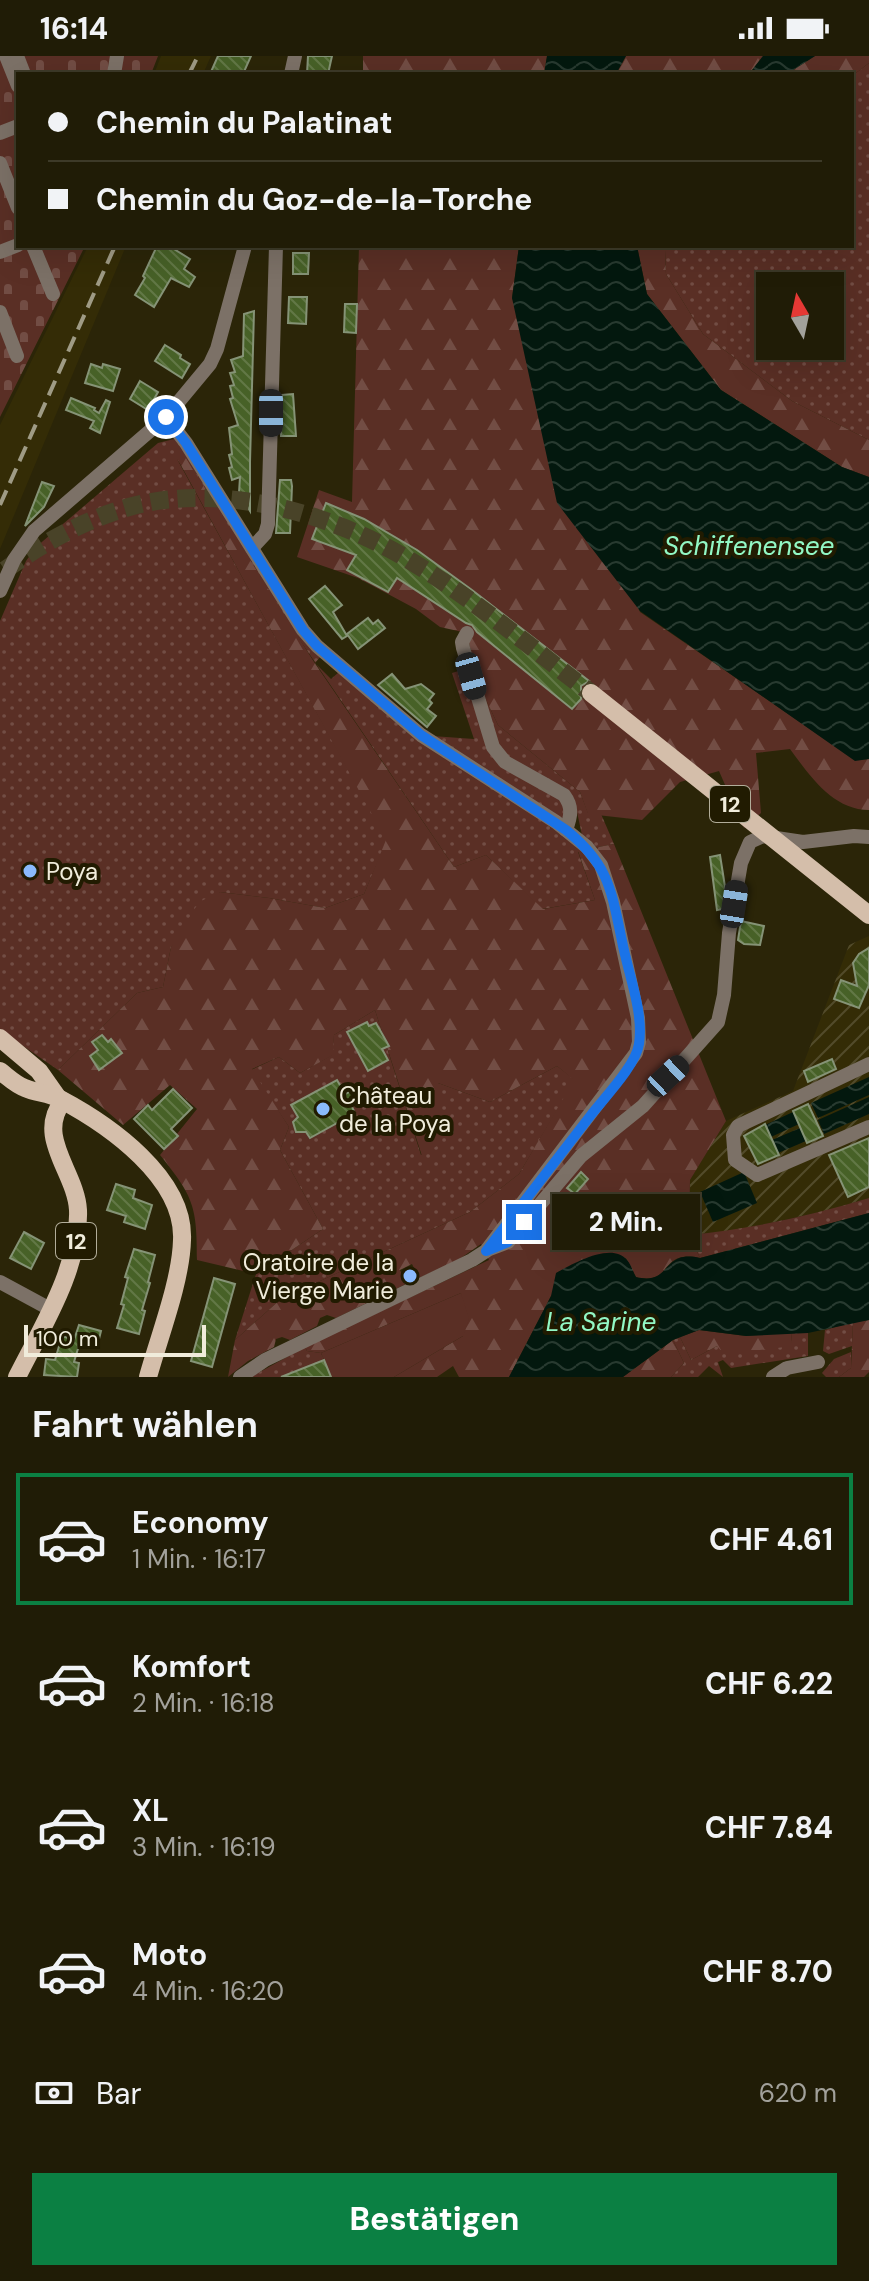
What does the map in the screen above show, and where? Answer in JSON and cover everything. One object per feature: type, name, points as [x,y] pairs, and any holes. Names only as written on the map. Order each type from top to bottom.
[{"type":"main road","name":"12","points":[[591,693],[869,915]]},
{"type":"main road","points":[[0,1038],[39,1071],[60,1099]]},
{"type":"main road","points":[[0,1058],[113,1133],[146,1161],[177,1205],[183,1238],[148,1377]]},
{"type":"main road","points":[[0,1071],[22,1088],[60,1099]]},
{"type":"main road","name":"12","points":[[17,1377],[68,1269],[77,1237],[77,1198],[57,1152],[51,1128],[60,1099]]},
{"type":"street","points":[[6,56],[16,81]]},
{"type":"street","points":[[0,163],[16,203]]},
{"type":"street","points":[[34,248],[53,294]]},
{"type":"street","points":[[0,591],[14,560],[34,531],[166,417],[210,364],[217,349],[244,248]]},
{"type":"street","points":[[252,548],[265,534],[268,524],[275,248]]},
{"type":"street","points":[[0,312],[17,356]]},
{"type":"street","points":[[166,417],[186,443],[303,630],[334,663],[421,735],[566,830],[587,847],[601,865],[613,902],[638,1018],[636,1053],[486,1251]]},
{"type":"street","points":[[467,633],[462,642],[463,648],[493,747],[505,762],[564,795],[570,803],[571,816],[566,830]]},
{"type":"street","points":[[240,1377],[265,1360],[508,1242],[581,1156],[643,1106],[718,1022],[741,863],[750,842],[763,836],[803,842],[869,837]]},
{"type":"street","points":[[869,1064],[738,1126],[733,1135],[735,1160],[744,1163],[749,1171],[757,1175],[869,1127]]},
{"type":"street","points":[[0,1282],[50,1309]]},
{"type":"street","points":[[773,1377],[787,1368],[818,1362]]},
{"type":"shaded area","points":[[161,56],[211,56],[204,72],[155,72]]},
{"type":"shaded area","points":[[87,248],[125,248],[0,549],[0,425]]},
{"type":"shaded area","points":[[869,936],[869,1198],[734,1231],[689,1235],[690,1180],[726,1121],[793,1091],[849,945]]},
{"type":"green space","points":[[0,56],[158,56],[152,72],[16,72],[16,248],[84,248],[0,417]]},
{"type":"green space","points":[[363,56],[547,56],[544,72],[363,72]]},
{"type":"green space","points":[[626,56],[763,56],[751,72],[617,72]]},
{"type":"green space","points":[[815,56],[869,56],[869,63],[854,74],[854,72],[790,72]]},
{"type":"green space","points":[[869,63],[869,440],[792,401],[703,334],[666,274],[666,248],[854,248],[854,74]]},
{"type":"green space","points":[[359,248],[519,248],[512,298],[640,612],[855,760],[869,759],[869,810],[833,798],[814,780],[790,749],[756,753],[761,813],[744,828],[719,771],[680,782],[642,820],[588,814],[580,792],[498,725],[477,681],[467,633],[440,627],[416,609],[358,578],[297,557],[319,490],[352,502]]},
{"type":"green space","points":[[637,248],[666,248],[666,274],[703,334],[792,401],[869,440],[869,477],[842,467],[721,390],[647,294]]},
{"type":"green space","points":[[178,438],[321,656],[315,663],[177,459],[387,840],[364,894],[325,908],[220,892],[171,947],[163,987],[137,993],[58,1070],[0,1030],[0,621],[26,561],[36,547],[158,443]]},
{"type":"green space","points":[[181,450],[314,662],[454,867],[486,855],[543,909],[595,900],[578,851],[614,844],[726,1121],[690,1180],[689,1235],[700,1258],[678,1258],[656,1277],[648,1278],[636,1277],[626,1258],[551,1296],[509,1377],[459,1377],[453,1366],[437,1377],[394,1377],[463,1336],[461,1293],[321,1353],[307,1351],[305,1347],[489,1260],[481,1244],[458,1260],[419,1278],[412,1264],[400,1270],[406,1284],[336,1318],[327,1315],[320,1318],[317,1326],[290,1340],[282,1337],[276,1339],[274,1347],[248,1361],[228,1377],[235,1340],[281,1299],[470,1212],[519,1174],[574,1080],[557,1066],[490,1102],[438,1083],[438,1145],[422,1156],[375,1010],[334,1035],[333,1055],[300,1073],[279,1057],[252,1069],[289,1127],[280,1150],[323,1229],[256,1274],[197,1260],[196,1227],[191,1203],[160,1155],[197,1109],[170,1085],[123,1125],[58,1070],[137,993],[163,987],[171,947],[199,902],[220,892],[325,908],[364,894],[386,840],[177,458]]},
{"type":"green space","points":[[317,665],[331,679],[339,672],[584,850],[578,852],[595,900],[542,909],[486,855],[454,867]]},
{"type":"green space","points":[[465,669],[490,749],[560,798],[566,810],[564,818],[558,819],[432,736],[474,739],[452,673]]},
{"type":"green space","points":[[477,681],[498,725],[580,792],[588,813],[601,814],[614,844],[593,848],[582,835],[575,803],[511,760],[499,746]]},
{"type":"green space","points":[[375,1010],[421,1155],[438,1144],[438,1083],[490,1102],[557,1066],[575,1080],[519,1174],[470,1212],[281,1299],[235,1340],[256,1274],[323,1229],[280,1150],[289,1127],[251,1070],[279,1057],[300,1073],[332,1055],[334,1035]]},
{"type":"green space","points":[[869,1198],[869,1213],[700,1258],[689,1235],[780,1221]]},
{"type":"green space","points":[[461,1293],[469,1319],[463,1336],[394,1377],[331,1377],[321,1353]]},
{"type":"green space","points":[[869,1320],[869,1372],[864,1377],[839,1377],[851,1368],[853,1322]]},
{"type":"green space","points":[[853,1322],[852,1346],[829,1354],[823,1351],[825,1330]]},
{"type":"green space","points":[[699,1330],[746,1336],[791,1332],[792,1342],[785,1347],[724,1354],[717,1346],[691,1360],[680,1337]]},
{"type":"green space","points":[[791,1332],[808,1333],[808,1356],[731,1368],[723,1360],[718,1362],[723,1377],[709,1366],[698,1377],[671,1377],[684,1363],[673,1340],[680,1337],[691,1360],[717,1346],[792,1342]]},
{"type":"green space","points":[[673,1340],[684,1363],[671,1377],[623,1377]]},
{"type":"green space","points":[[305,1347],[307,1351],[321,1353],[324,1360],[280,1377],[251,1377]]},
{"type":"green space","points":[[851,1352],[851,1368],[839,1377],[826,1377],[822,1373],[834,1359]]},
{"type":"water","points":[[547,56],[626,56],[617,72],[544,72]]},
{"type":"water","points":[[763,56],[815,56],[790,72],[751,72]]},
{"type":"water","name":"Schiffenensee","points":[[519,248],[637,248],[647,294],[721,390],[842,467],[869,477],[869,759],[855,761],[640,611],[557,503],[512,298]]},
{"type":"water","points":[[869,1077],[869,1095],[818,1118],[811,1103]]},
{"type":"water","points":[[869,1097],[869,1114],[824,1134],[818,1120]]},
{"type":"water","points":[[793,1112],[799,1124],[771,1137],[765,1125]]},
{"type":"water","points":[[800,1128],[806,1141],[778,1153],[772,1140]]},
{"type":"water","points":[[744,1172],[757,1203],[713,1222],[700,1192]]},
{"type":"water","name":"La Sarine","points":[[869,1213],[869,1320],[808,1333],[746,1336],[699,1330],[673,1340],[623,1377],[509,1377],[551,1296],[556,1273],[582,1260],[612,1253],[628,1262],[636,1277],[656,1277],[679,1258],[700,1258]]},
{"type":"building","points":[[218,56],[251,56],[244,72],[211,72]]},
{"type":"building","points":[[308,56],[332,56],[328,72],[307,72]]},
{"type":"building","points":[[156,248],[172,248],[190,259],[184,269],[195,277],[189,287],[171,278],[154,307],[135,295],[145,278],[143,276]]},
{"type":"building","points":[[293,253],[309,253],[308,274],[293,274]]},
{"type":"building","points":[[289,297],[307,297],[306,324],[288,323]]},
{"type":"building","points":[[345,304],[357,304],[356,333],[344,332]]},
{"type":"building","points":[[254,311],[250,511],[239,493],[240,477],[232,480],[229,468],[232,467],[229,455],[232,454],[229,428],[238,425],[230,399],[233,398],[230,386],[234,385],[230,373],[235,372],[231,360],[243,356],[244,314]]},
{"type":"building","points":[[165,345],[190,364],[182,378],[155,361]]},
{"type":"building","points":[[91,364],[120,369],[113,391],[85,383]]},
{"type":"building","points":[[140,381],[158,392],[148,410],[130,399]]},
{"type":"building","points":[[293,394],[296,436],[281,436],[282,395]]},
{"type":"building","points":[[71,398],[95,408],[99,413],[106,400],[110,402],[100,433],[90,428],[94,421],[66,410]]},
{"type":"building","points":[[280,480],[291,480],[290,533],[276,533]]},
{"type":"building","points":[[42,482],[54,486],[44,507],[25,526]]},
{"type":"building","points":[[326,503],[364,519],[417,550],[472,590],[589,681],[581,686],[581,699],[572,709],[472,625],[397,578],[388,592],[347,570],[356,555],[312,539]]},
{"type":"building","points":[[325,586],[342,605],[333,612],[347,636],[342,639],[309,599]]},
{"type":"building","points":[[368,618],[373,624],[378,620],[385,628],[358,649],[347,634]]},
{"type":"building","points":[[392,674],[405,689],[421,684],[434,694],[427,709],[436,716],[427,727],[378,685]]},
{"type":"building","points":[[720,855],[726,893],[723,909],[717,910],[710,857]]},
{"type":"building","points":[[741,921],[764,926],[760,945],[744,944],[738,940]]},
{"type":"building","points":[[869,948],[869,985],[859,1008],[834,999],[841,980],[857,986],[853,963],[859,954]]},
{"type":"building","points":[[367,1022],[369,1026],[376,1023],[389,1046],[382,1049],[388,1060],[368,1071],[347,1032]]},
{"type":"building","points":[[102,1035],[108,1042],[111,1039],[122,1053],[99,1070],[90,1056],[98,1050],[92,1042]]},
{"type":"building","points":[[832,1059],[836,1069],[808,1082],[804,1071]]},
{"type":"building","name":"Château de la Poya","points":[[337,1080],[345,1094],[359,1088],[352,1107],[355,1113],[310,1138],[306,1132],[296,1132],[293,1122],[298,1117],[291,1105]]},
{"type":"building","points":[[173,1089],[192,1108],[171,1129],[178,1136],[164,1149],[134,1119],[148,1105],[152,1110]]},
{"type":"building","points":[[808,1104],[823,1136],[807,1143],[793,1111]]},
{"type":"building","points":[[765,1124],[779,1155],[758,1164],[744,1136]]},
{"type":"building","points":[[869,1138],[869,1187],[848,1197],[829,1155]]},
{"type":"building","points":[[581,1172],[588,1179],[575,1194],[567,1188]]},
{"type":"building","points":[[116,1184],[135,1190],[133,1198],[152,1205],[145,1229],[124,1222],[126,1216],[107,1210]]},
{"type":"building","points":[[24,1232],[44,1243],[31,1269],[10,1258]]},
{"type":"building","points":[[134,1249],[155,1255],[139,1334],[117,1328],[124,1305],[121,1304],[128,1278],[125,1277]]},
{"type":"building","points":[[214,1278],[235,1284],[212,1367],[191,1361]]},
{"type":"building","points":[[79,1325],[101,1331],[97,1347],[80,1342],[74,1362],[79,1363],[77,1377],[44,1375],[46,1359],[55,1360],[62,1336],[74,1340]]},
{"type":"building","points":[[324,1360],[331,1377],[281,1377]]},
{"type":"tunnel","points":[[5,570],[64,533],[129,507],[165,500],[202,498],[239,500],[277,507],[349,530],[414,563],[482,609],[591,693]]},
{"type":"railway","points":[[190,72],[198,56]]},
{"type":"railway","points":[[0,505],[114,248]]},
{"type":"place","name":"Poya","points":[[30,871]]},
{"type":"place","name":"Château de la Poya","points":[[323,1109]]},
{"type":"place","name":"Oratoire de la Vierge Marie","points":[[410,1276]]},
{"type":"route","points":[[166,417],[186,443],[303,630],[317,646],[421,735],[504,792],[556,822],[587,847],[601,865],[613,902],[638,1018],[639,1042],[636,1053],[616,1083],[486,1251],[508,1242],[524,1222]]}]
